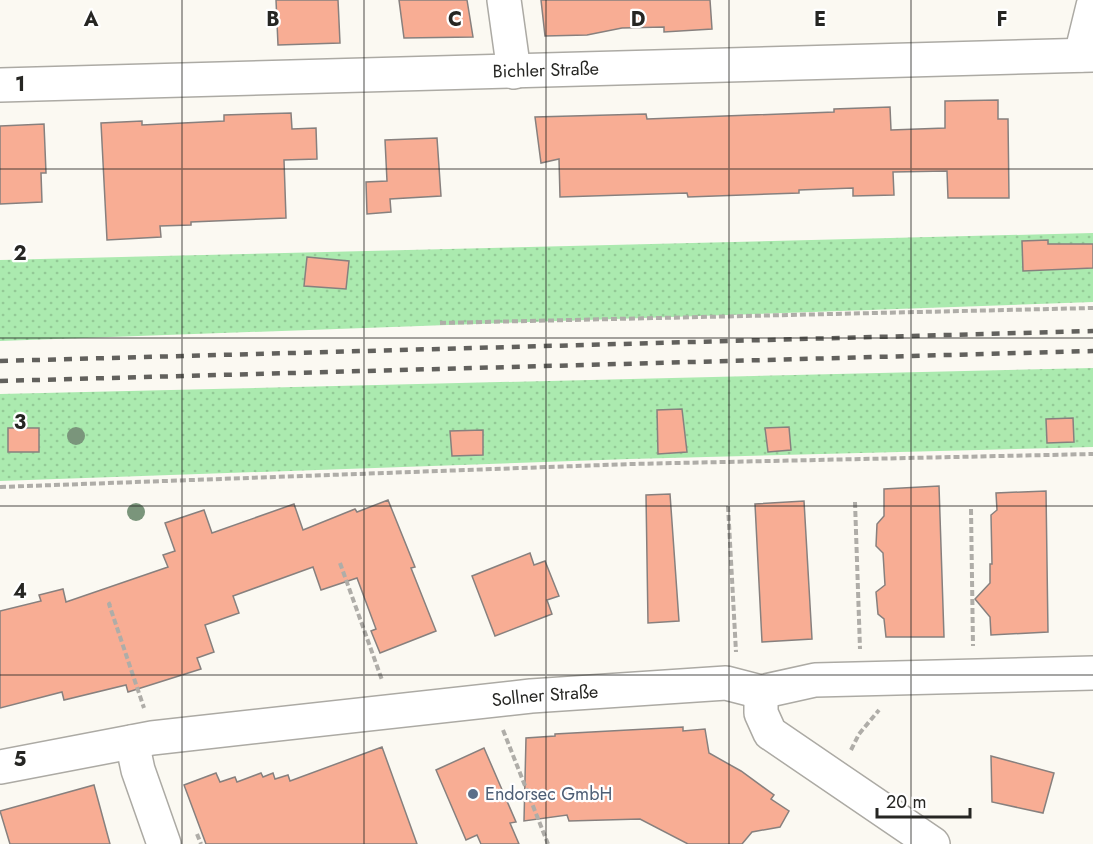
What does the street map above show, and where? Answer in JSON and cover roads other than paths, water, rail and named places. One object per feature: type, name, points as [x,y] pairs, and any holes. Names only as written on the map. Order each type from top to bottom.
[{"type":"street","points":[[504,0],[514,72]]},
{"type":"street","points":[[1087,55],[1093,6]]},
{"type":"street","name":"Bichler Straße","points":[[0,85],[1087,55]]},
{"type":"street","name":"Sollner Straße","points":[[0,767],[142,740],[491,701],[726,683],[749,689],[815,680],[1093,673]]},
{"type":"street","points":[[749,689],[770,733],[933,844]]},
{"type":"street","points":[[142,740],[138,770],[164,844]]},
{"type":"railway","points":[[0,361],[1093,331]]},
{"type":"railway","points":[[0,381],[1093,351]]},
{"type":"place","name":"Endorsec GmbH","points":[[473,794]]}]
